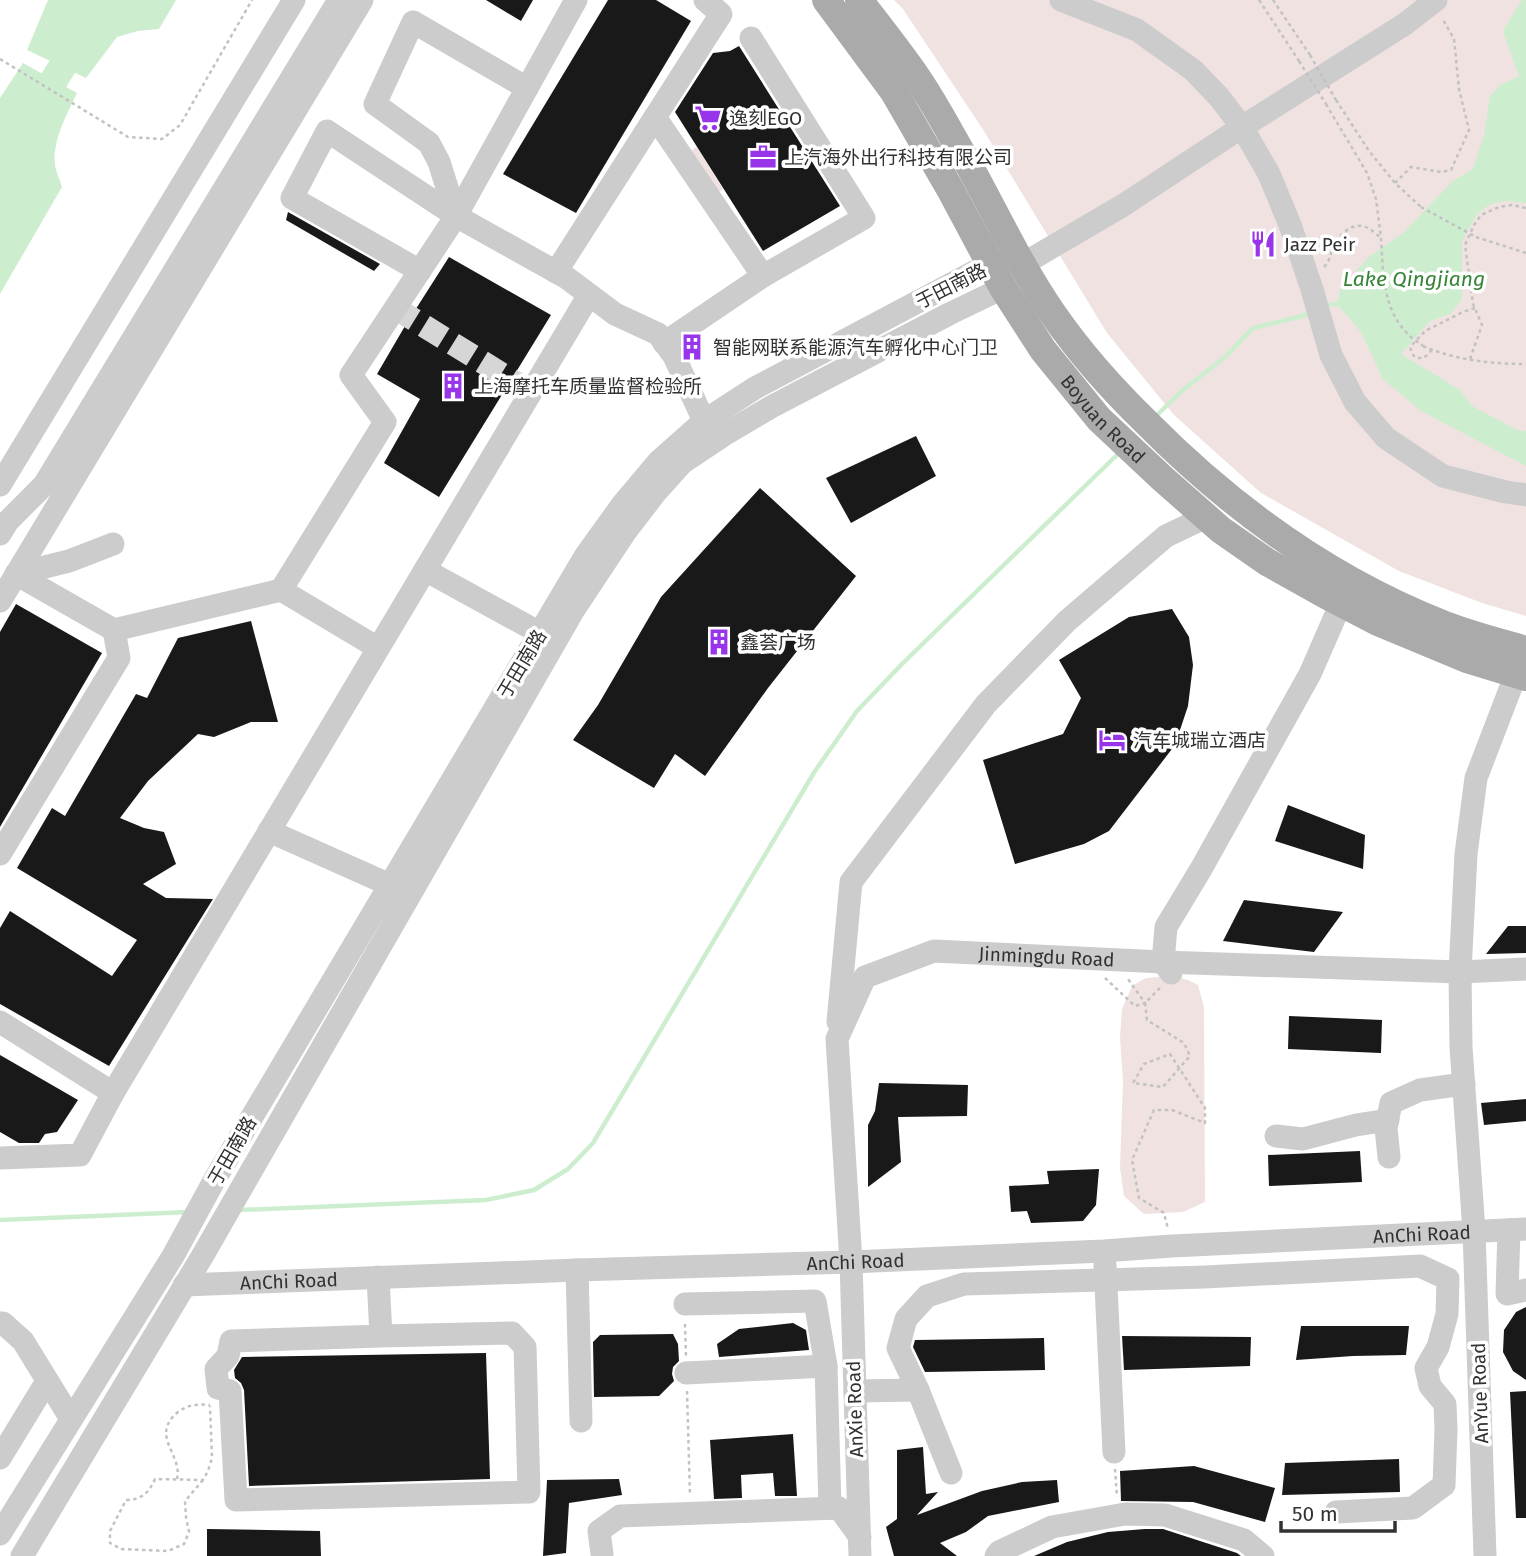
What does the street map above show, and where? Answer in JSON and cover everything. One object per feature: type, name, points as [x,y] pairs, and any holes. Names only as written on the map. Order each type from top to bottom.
[{"type":"main road","name":"Boyuan Road","points":[[826,0],[894,92],[950,188],[996,276],[1042,350],[1098,419],[1221,530],[1267,562],[1378,622],[1421,641],[1467,659],[1523,667]]},
{"type":"main road","name":"Boyuan Road","points":[[859,0],[917,77],[1052,313],[1119,396],[1213,486],[1287,542],[1339,575],[1447,626],[1523,667]]},
{"type":"street","points":[[0,485],[294,0]]},
{"type":"street","points":[[0,534],[8,521],[44,485],[339,0]]},
{"type":"street","points":[[0,601],[362,0]]},
{"type":"street","points":[[281,590],[385,422],[352,375],[456,216],[576,0]]},
{"type":"street","points":[[556,272],[721,13],[705,0]]},
{"type":"street","points":[[1061,0],[1137,30],[1193,70],[1219,97],[1242,127],[1269,174],[1290,225],[1331,355],[1356,402],[1386,438],[1444,477],[1526,495]]},
{"type":"street","points":[[1023,264],[1122,206],[1405,24],[1434,1]]},
{"type":"street","points":[[456,216],[439,162],[429,142],[376,104],[413,22],[527,88]]},
{"type":"street","points":[[664,342],[763,276],[864,218],[751,38]]},
{"type":"street","points":[[655,117],[763,276]]},
{"type":"street","points":[[420,271],[292,198],[327,131],[456,216],[567,278],[615,314],[658,334],[674,356],[704,421]]},
{"type":"street","name":"于田南路","points":[[22,1556],[203,1255],[508,706],[540,633],[586,555],[622,505],[659,461],[704,421],[755,388],[1023,264]]},
{"type":"street","name":"于田南路","points":[[0,1534],[173,1256],[215,1179],[390,885],[625,531],[682,463],[771,407],[949,314],[996,276]]},
{"type":"street","points":[[117,292],[148,314]]},
{"type":"street","points":[[0,1158],[80,1155],[113,1093],[589,295]]},
{"type":"street","points":[[837,1039],[851,882],[995,694],[1067,621],[1166,536],[1206,517]]},
{"type":"street","points":[[16,574],[69,561],[113,544]]},
{"type":"street","points":[[425,570],[540,633]]},
{"type":"street","points":[[16,574],[114,630],[281,590],[378,648]]},
{"type":"street","points":[[1168,969],[1166,927],[1310,674],[1341,603]]},
{"type":"street","points":[[0,854],[119,658],[114,630]]},
{"type":"street","name":"AnYue Road","points":[[1485,1556],[1474,1231],[1460,972],[1465,854],[1476,778],[1523,667]]},
{"type":"street","points":[[269,831],[390,885]]},
{"type":"street","name":"Jinmingdu Road","points":[[850,1262],[837,1039],[864,977],[934,951],[1105,959],[1168,969],[1460,972],[1526,969]]},
{"type":"street","points":[[0,1022],[113,1093]]},
{"type":"street","points":[[1390,1157],[1386,1128],[1391,1103],[1420,1090],[1464,1083]]},
{"type":"street","points":[[1276,1136],[1303,1139],[1356,1125],[1388,1120]]},
{"type":"street","points":[[1518,1230],[1507,1294],[1526,1290]]},
{"type":"street","name":"AnChi Road","points":[[184,1285],[850,1262],[1518,1230]]},
{"type":"street","points":[[1104,1251],[1114,1452]]},
{"type":"street","name":"AnXie Road","points":[[850,1262],[860,1546]]},
{"type":"street","points":[[951,1473],[898,1348],[906,1319],[927,1296],[964,1284],[1205,1277],[1420,1266],[1448,1279],[1447,1314],[1438,1348],[1426,1367],[1430,1386],[1445,1404],[1444,1485],[1413,1508],[1336,1512]]},
{"type":"street","points":[[577,1270],[581,1421]]},
{"type":"street","points":[[378,1277],[381,1336]]},
{"type":"street","points":[[685,1304],[815,1301],[826,1366],[830,1508]]},
{"type":"street","points":[[0,1323],[23,1341],[71,1419]]},
{"type":"street","points":[[512,1333],[525,1347],[529,1492],[236,1500],[230,1391],[218,1388],[216,1369],[228,1356],[231,1341],[381,1336],[512,1333]]},
{"type":"street","points":[[687,1373],[826,1366]]},
{"type":"street","points":[[0,1458],[47,1381]]},
{"type":"street","points":[[855,1391],[918,1390]]},
{"type":"street","points":[[602,1554],[599,1531],[620,1516],[830,1508],[839,1508],[860,1546]]},
{"type":"street","points":[[996,1556],[999,1552],[1052,1528],[1125,1514],[1165,1515],[1244,1540],[1263,1556]]},
{"type":"path","points":[[0,59],[128,137],[162,139],[180,125],[252,0]]},
{"type":"path","points":[[1259,0],[1367,173],[1376,199],[1385,287],[1389,302],[1406,332],[1432,350],[1490,363],[1526,364]]},
{"type":"path","points":[[1273,0],[1336,100],[1395,183],[1421,207],[1476,237],[1526,253]]},
{"type":"path","points":[[1395,183],[1411,167],[1441,172],[1451,170],[1469,130],[1460,89],[1454,39],[1434,1]]},
{"type":"path","points":[[1470,359],[1482,325],[1470,289],[1465,246],[1481,215],[1499,206],[1526,208]]},
{"type":"path","points":[[1308,277],[1326,266],[1334,245],[1352,226],[1366,227],[1381,237]]},
{"type":"path","points":[[1432,350],[1424,358],[1416,358],[1410,349],[1425,331],[1475,308]]},
{"type":"path","points":[[1168,969],[1145,1003],[1135,1006],[1095,970],[1105,959],[1145,1003],[1147,1020],[1185,1043],[1190,1056],[1179,1068],[1163,1087],[1133,1083],[1144,1064],[1170,1054],[1179,1068],[1205,1108],[1205,1123],[1171,1110],[1154,1110],[1132,1160],[1139,1198],[1164,1213],[1172,1246]]},
{"type":"path","points":[[177,1480],[179,1470],[165,1433],[171,1418],[183,1408],[195,1404],[210,1405]]},
{"type":"path","points":[[1114,1452],[1118,1515]]},
{"type":"path","points":[[203,1480],[155,1479],[151,1489],[135,1500],[126,1500],[110,1531],[110,1543],[121,1549],[168,1551],[184,1544],[189,1532],[185,1501],[203,1480],[212,1458]]},
{"type":"shaded area","points":[[894,0],[1526,0],[1526,616],[1482,603],[1399,571],[1261,493],[1174,415],[1107,333],[984,131],[903,9]]},
{"type":"shaded area","points":[[697,147],[723,189],[713,196],[686,154]]},
{"type":"shaded area","points":[[1173,976],[1198,985],[1204,1007],[1205,1202],[1183,1212],[1144,1214],[1124,1196],[1120,1168],[1122,1009],[1132,986],[1146,978]]},
{"type":"water","points":[[48,0],[176,0],[159,29],[117,37],[86,78],[27,50]]},
{"type":"water","name":"Lake Qingjiang","points":[[1522,0],[1526,0],[1526,203],[1504,201],[1489,205],[1477,214],[1462,241],[1462,299],[1450,314],[1430,321],[1401,354],[1460,390],[1472,406],[1517,430],[1526,431],[1526,466],[1421,411],[1383,379],[1361,332],[1337,304],[1340,290],[1369,257],[1403,233],[1453,181],[1473,169],[1484,135],[1490,96],[1500,85],[1519,76],[1503,31]]},
{"type":"water","points":[[23,63],[77,93],[61,128],[56,147],[55,165],[62,187],[0,294],[0,98]]},
{"type":"building","points":[[486,0],[533,0],[521,21]]},
{"type":"building","points":[[608,0],[656,0],[691,21],[576,213],[503,174]]},
{"type":"building","points":[[739,46],[840,206],[763,251],[675,112],[713,53],[730,51]]},
{"type":"building","points":[[288,212],[380,264],[374,271],[286,220]]},
{"type":"building","name":"上海摩托车质量监督检验所","points":[[449,257],[551,315],[439,497],[384,463],[420,399],[377,374]]},
{"type":"building","points":[[916,436],[936,476],[851,523],[826,478]]},
{"type":"building","name":"鑫荟广场","points":[[760,488],[856,576],[768,688],[705,776],[675,754],[654,788],[573,740],[598,705],[661,597]]},
{"type":"building","points":[[16,604],[102,653],[0,827],[0,632]]},
{"type":"building","name":"汽车城瑞立酒店","points":[[1172,609],[1189,637],[1193,665],[1188,706],[1175,745],[1109,831],[1084,844],[1015,864],[983,760],[1063,734],[1081,698],[1059,660],[1129,617]]},
{"type":"building","points":[[251,621],[278,722],[251,722],[214,737],[198,734],[148,781],[120,818],[144,828],[164,832],[176,864],[143,884],[166,898],[213,899],[109,1066],[0,1004],[0,928],[10,911],[112,976],[137,940],[17,868],[52,808],[65,816],[136,694],[147,698],[178,638]]},
{"type":"building","points":[[1288,805],[1365,835],[1363,869],[1275,841]]},
{"type":"building","points":[[1244,900],[1343,912],[1314,952],[1223,941]]},
{"type":"building","points":[[1508,926],[1526,926],[1526,953],[1486,954]]},
{"type":"building","points":[[1289,1016],[1382,1020],[1381,1053],[1288,1049]]},
{"type":"building","points":[[0,1055],[78,1100],[57,1132],[45,1134],[39,1143],[19,1143],[0,1132]]},
{"type":"building","points":[[879,1083],[968,1085],[967,1116],[898,1117],[901,1162],[868,1187],[868,1125],[875,1111]]},
{"type":"building","points":[[1526,1099],[1526,1121],[1484,1125],[1481,1103]]},
{"type":"building","points":[[1360,1151],[1362,1182],[1269,1186],[1268,1155]]},
{"type":"building","points":[[1099,1169],[1096,1205],[1083,1221],[1031,1223],[1027,1211],[1011,1212],[1009,1186],[1049,1184],[1047,1171]]},
{"type":"building","points":[[1526,1307],[1526,1380],[1513,1371],[1503,1352],[1504,1330],[1516,1312]]},
{"type":"building","points":[[793,1323],[806,1330],[809,1350],[719,1357],[717,1344],[739,1329]]},
{"type":"building","points":[[1301,1326],[1409,1326],[1406,1355],[1296,1360]]},
{"type":"building","points":[[673,1334],[678,1344],[679,1361],[673,1367],[674,1381],[659,1396],[594,1397],[593,1342],[600,1335]]},
{"type":"building","points":[[1122,1336],[1251,1337],[1250,1366],[1124,1370]]},
{"type":"building","points":[[1044,1338],[1045,1370],[925,1372],[913,1347],[915,1340]]},
{"type":"building","points":[[486,1353],[490,1479],[249,1486],[244,1390],[235,1378],[234,1370],[242,1357]]},
{"type":"building","points":[[1526,1391],[1526,1518],[1516,1518],[1510,1392]]},
{"type":"building","points":[[793,1434],[797,1496],[775,1496],[773,1473],[741,1475],[742,1498],[714,1499],[710,1440]]},
{"type":"building","points":[[923,1447],[926,1494],[938,1492],[917,1515],[982,1491],[1022,1482],[1057,1480],[1059,1502],[988,1516],[966,1532],[940,1543],[957,1556],[894,1556],[886,1527],[897,1519],[897,1450]]},
{"type":"building","points":[[1399,1459],[1400,1492],[1282,1495],[1285,1463]]},
{"type":"building","points":[[1194,1466],[1275,1488],[1265,1522],[1193,1502],[1121,1501],[1120,1471]]},
{"type":"building","points":[[619,1479],[622,1495],[569,1503],[566,1553],[543,1556],[547,1480]]},
{"type":"building","points":[[207,1529],[320,1531],[321,1556],[207,1556]]},
{"type":"building","points":[[1163,1529],[1241,1556],[1034,1556],[1067,1542],[1108,1532]]},
{"type":"waterway","points":[[0,166],[104,0]]},
{"type":"waterway","points":[[1324,305],[1337,304]]},
{"type":"waterway","points":[[1156,416],[1182,391],[1225,357],[1253,328],[1310,312]]},
{"type":"waterway","points":[[239,1210],[486,1200],[534,1190],[568,1169],[593,1143],[815,771],[857,711],[1120,452]]},
{"type":"waterway","points":[[0,1220],[189,1212]]},
{"type":"tunnel","points":[[395,308],[531,392]]},
{"type":"place","name":"逸刻EGO","points":[[708,118]]},
{"type":"place","name":"上汽海外出行科技有限公司","points":[[763,157]]},
{"type":"place","name":"Jazz Peir","points":[[1263,244]]},
{"type":"place","name":"智能网联系能源汽车孵化中心门卫","points":[[692,347]]},
{"type":"place","name":"上海摩托车质量监督检验所","points":[[453,386]]},
{"type":"place","name":"鑫荟广场","points":[[719,642]]},
{"type":"place","name":"汽车城瑞立酒店","points":[[1112,740]]}]
